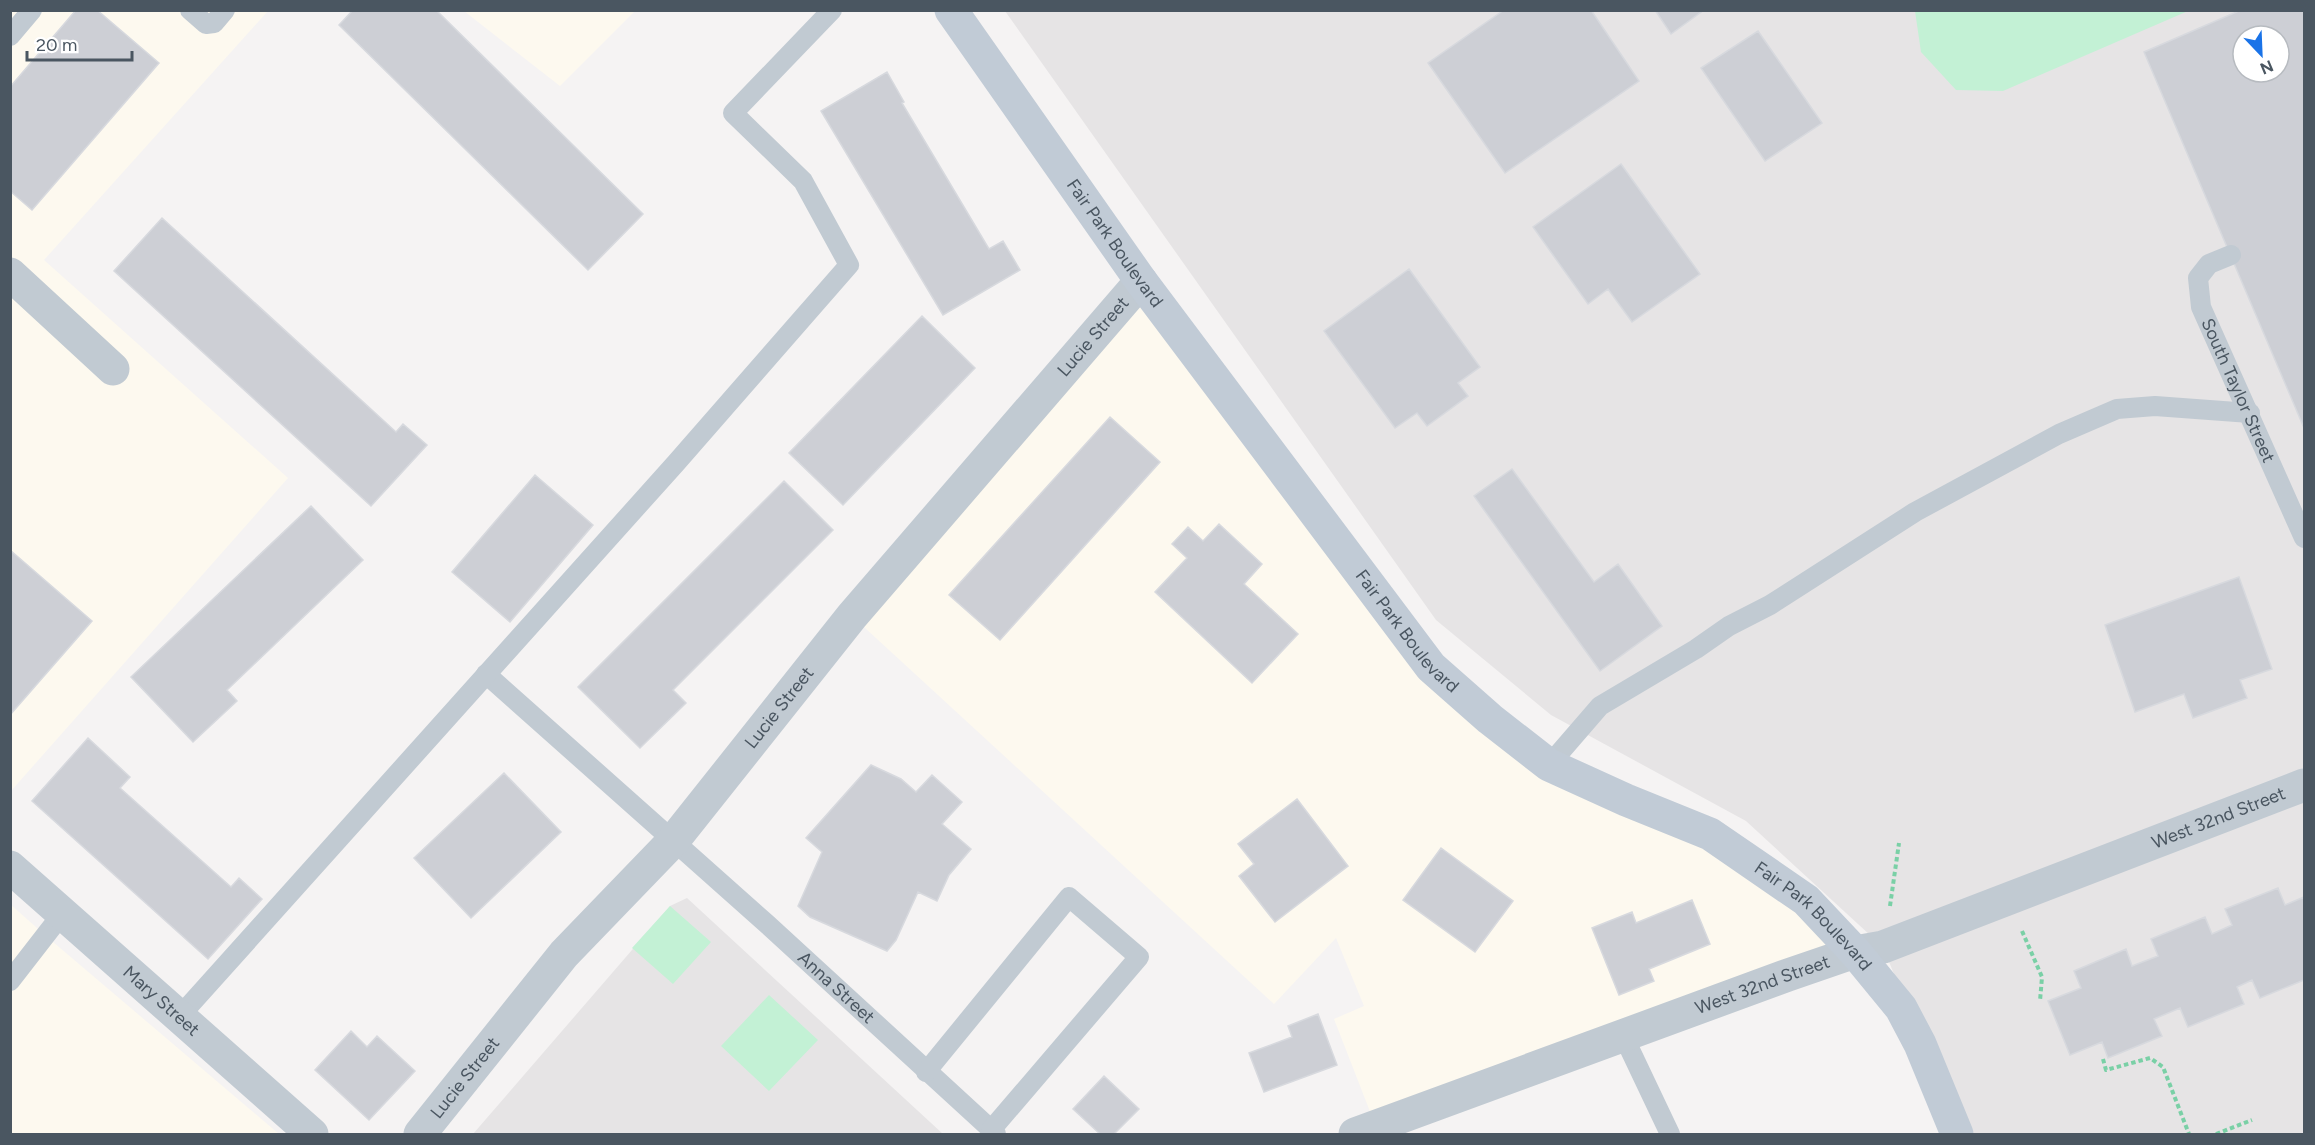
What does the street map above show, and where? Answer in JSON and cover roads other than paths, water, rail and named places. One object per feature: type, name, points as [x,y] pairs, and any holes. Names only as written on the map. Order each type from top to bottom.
[{"type":"street","name":"Fair Park Boulevard","points":[[951,10],[1141,281],[1431,667],[1490,719],[1549,765],[1626,800],[1710,834],[1806,900],[1855,952],[1901,1008],[1920,1044],[1957,1134]]},
{"type":"street","points":[[10,274],[112,369]]},
{"type":"street","name":"Lucie Street","points":[[420,1134],[564,954],[674,840],[852,616],[1141,281]]},
{"type":"street","name":"West 32nd Street","points":[[1358,1134],[1623,1035],[1855,952],[1883,947],[1909,938],[2304,784]]},
{"type":"street","name":"Mary Street","points":[[10,867],[312,1134]]},
{"type":"lane","points":[[10,36],[32,10]]},
{"type":"lane","points":[[190,10],[206,24],[214,23],[225,10]]},
{"type":"lane","points":[[179,1017],[849,265],[803,181],[733,113],[832,10]]},
{"type":"lane","name":"South Taylor Street","points":[[2231,255],[2209,264],[2198,278],[2201,307],[2304,538]]},
{"type":"lane","points":[[1549,765],[1600,706],[1696,649],[1729,626],[1770,605],[1915,512],[2059,434],[2117,409],[2155,406],[2250,413]]},
{"type":"lane","name":"Anna Street","points":[[486,674],[674,840],[994,1132]]},
{"type":"lane","points":[[926,1072],[1069,897],[1138,957],[994,1132]]},
{"type":"lane","points":[[10,981],[62,914]]},
{"type":"lane","points":[[1623,1035],[1670,1134]]}]
